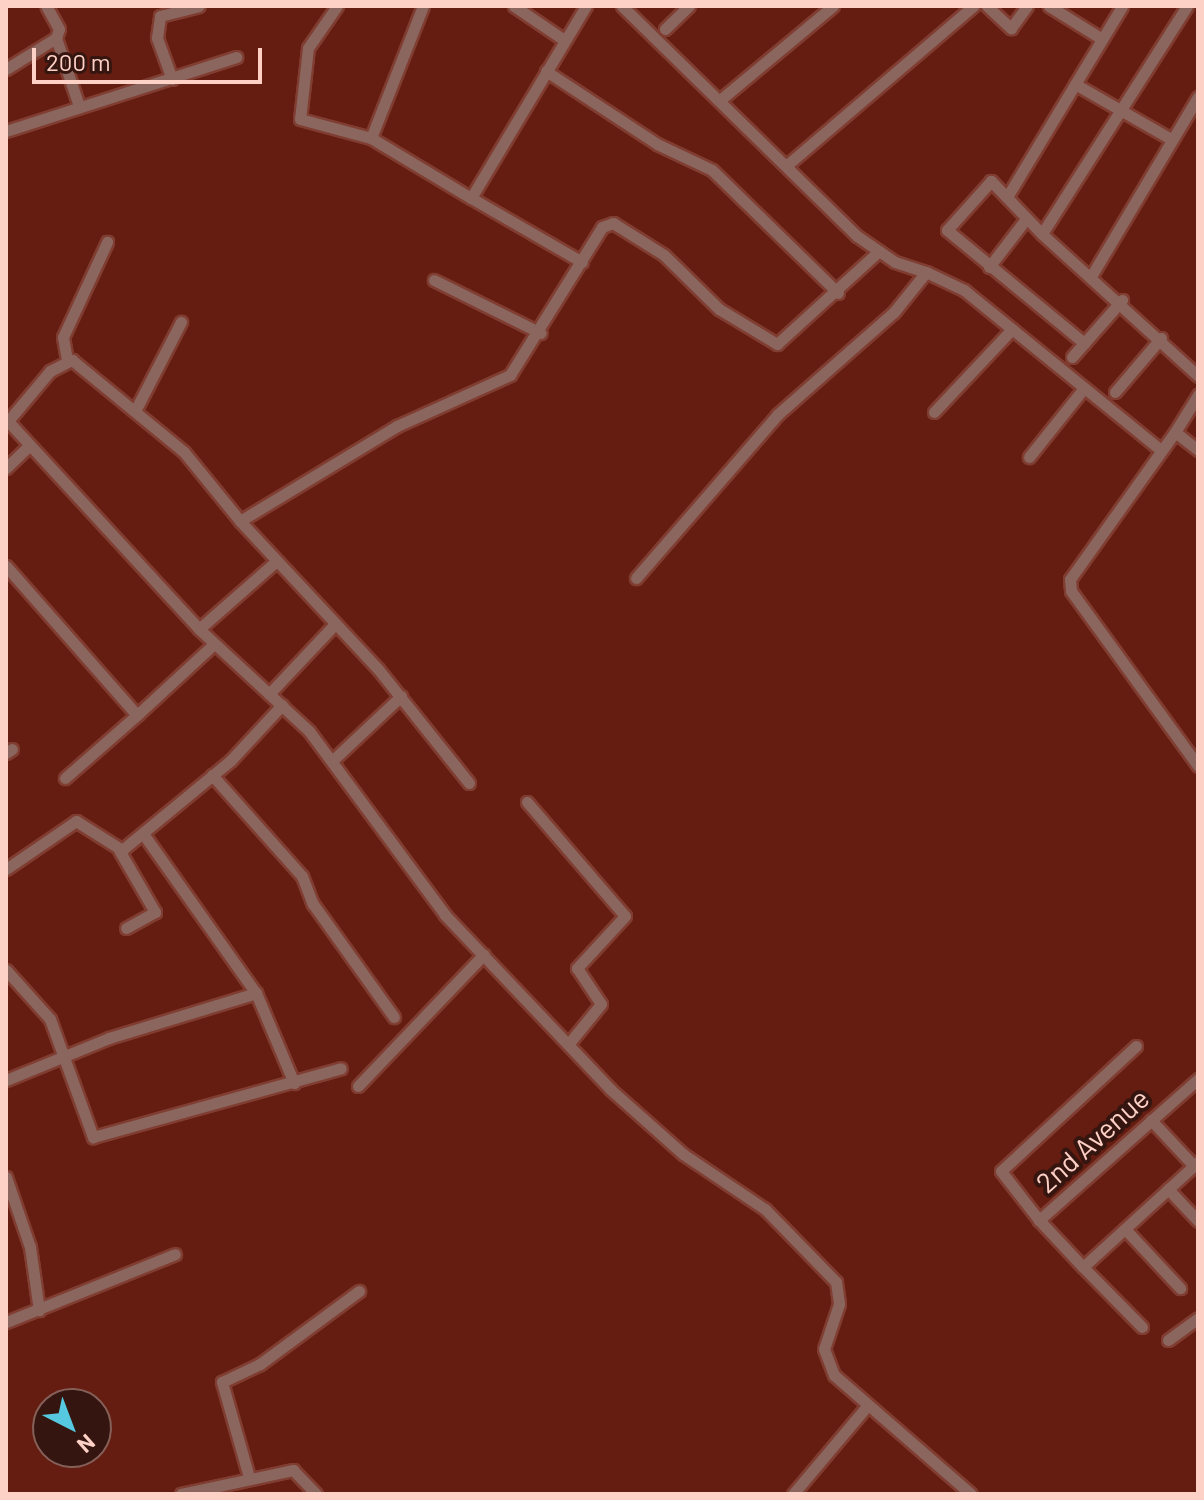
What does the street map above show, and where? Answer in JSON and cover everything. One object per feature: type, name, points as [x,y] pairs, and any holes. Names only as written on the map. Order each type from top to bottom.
[{"type":"street","points":[[46,6],[59,29],[56,38],[79,106]]},
{"type":"street","points":[[172,79],[157,38],[160,16],[199,6]]},
{"type":"street","points":[[337,6],[308,48],[300,119],[371,138],[582,262]]},
{"type":"street","points":[[371,138],[423,6]]},
{"type":"street","points":[[514,6],[564,40]]},
{"type":"street","points":[[471,198],[586,6]]},
{"type":"street","points":[[622,6],[879,251],[952,281],[1161,450]]},
{"type":"street","points":[[665,29],[689,6]]},
{"type":"street","points":[[720,100],[833,6]]},
{"type":"street","points":[[787,165],[973,6]]},
{"type":"street","points":[[987,6],[1011,28],[1027,6]]},
{"type":"street","points":[[1049,6],[1102,39]]},
{"type":"street","points":[[1007,197],[1122,6]]},
{"type":"street","points":[[1042,234],[1187,6]]},
{"type":"street","points":[[6,69],[56,38]]},
{"type":"street","points":[[6,131],[236,57]]},
{"type":"street","points":[[546,71],[657,144],[712,170],[838,293]]},
{"type":"street","points":[[1075,84],[1171,139]]},
{"type":"street","points":[[1093,273],[1198,97]]},
{"type":"street","points":[[1084,343],[953,238],[948,225],[987,182],[1007,197],[1042,234],[1093,273],[1198,376]]},
{"type":"street","points":[[989,267],[1026,219]]},
{"type":"street","points":[[240,521],[397,426],[499,384],[541,333],[602,227],[622,224],[719,309],[777,344],[838,293],[879,251]]},
{"type":"street","points":[[107,242],[63,337],[67,360],[136,409],[184,452],[273,564],[335,624],[401,696],[469,783]]},
{"type":"street","points":[[636,578],[777,415],[894,312],[926,272]]},
{"type":"street","points":[[434,280],[541,333]]},
{"type":"street","points":[[1072,357],[1122,300]]},
{"type":"street","points":[[136,409],[181,322]]},
{"type":"street","points":[[934,412],[1012,329]]},
{"type":"street","points":[[1115,392],[1161,338]]},
{"type":"street","points":[[67,360],[7,420],[199,629],[282,705],[334,759],[437,904],[636,1113],[765,1209],[836,1282],[839,1304],[824,1349],[834,1375],[971,1494]]},
{"type":"street","points":[[1029,457],[1084,388]]},
{"type":"street","points":[[1198,395],[1112,526],[1071,570],[1071,591],[1198,766]]},
{"type":"street","points":[[1175,432],[1198,450]]},
{"type":"street","points":[[6,468],[30,445]]},
{"type":"street","points":[[199,629],[273,564]]},
{"type":"street","points":[[6,566],[137,715]]},
{"type":"street","points":[[269,694],[335,624]]},
{"type":"street","points":[[65,778],[214,644]]},
{"type":"street","points":[[334,759],[401,696]]},
{"type":"street","points":[[119,850],[144,835],[212,775],[282,705]]},
{"type":"street","points":[[212,775],[302,876],[313,904],[394,1017]]},
{"type":"street","points":[[527,802],[625,916],[577,968],[601,1004],[570,1042]]},
{"type":"street","points":[[6,869],[76,821],[119,850],[155,912],[126,928]]},
{"type":"street","points":[[144,835],[256,993],[294,1083]]},
{"type":"street","points":[[358,1086],[484,954]]},
{"type":"street","points":[[6,970],[50,1019],[67,1053],[93,1137],[341,1068]]},
{"type":"street","points":[[6,1080],[67,1053],[256,993]]},
{"type":"street","points":[[1039,1220],[1001,1171],[1136,1046]]},
{"type":"street","name":"2nd Avenue","points":[[1142,1327],[1039,1220],[1198,1079]]},
{"type":"street","points":[[1083,1267],[1196,1164],[1151,1120]]},
{"type":"street","points":[[6,1177],[30,1247],[39,1310]]},
{"type":"street","points":[[1168,1189],[1198,1221]]},
{"type":"street","points":[[1125,1229],[1180,1288]]},
{"type":"street","points":[[6,1322],[175,1254]]},
{"type":"street","points":[[249,1477],[222,1382],[260,1364],[359,1291]]},
{"type":"street","points":[[1168,1340],[1198,1318]]},
{"type":"street","points":[[793,1494],[868,1405]]},
{"type":"street","points":[[181,1494],[293,1470],[316,1494]]}]
